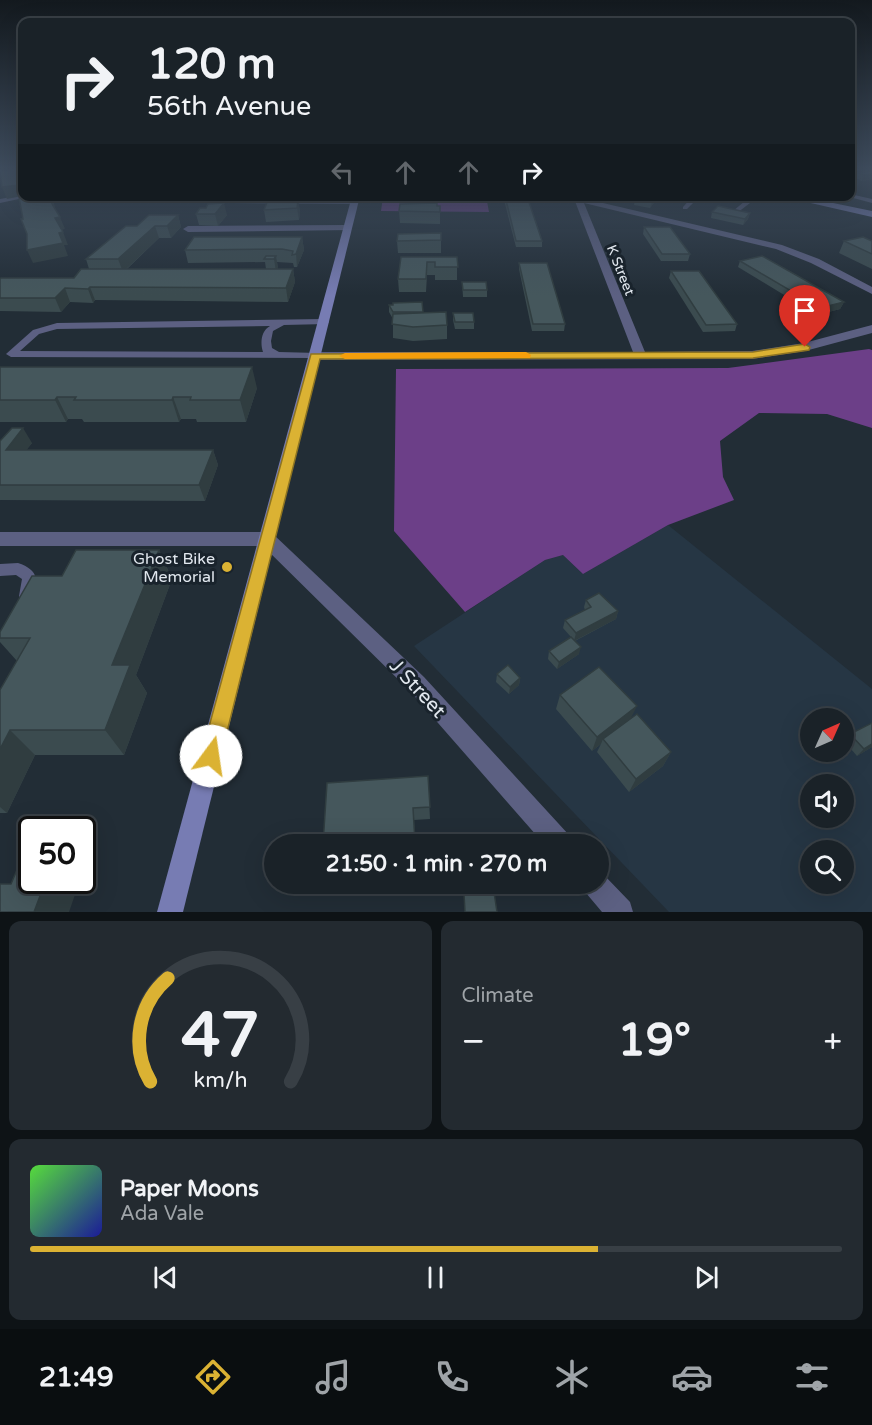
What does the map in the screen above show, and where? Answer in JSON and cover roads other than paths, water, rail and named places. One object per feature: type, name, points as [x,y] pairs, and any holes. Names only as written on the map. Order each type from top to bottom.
[{"type":"main road","points":[[171,912],[352,212]]},
{"type":"street","name":"K Street","points":[[582,212],[640,355]]},
{"type":"street","points":[[633,212],[779,247],[815,261],[872,291]]},
{"type":"street","points":[[188,229],[348,228]]},
{"type":"street","points":[[315,355],[640,355],[781,352],[872,329]]},
{"type":"street","points":[[0,538],[267,539]]},
{"type":"street","name":"J Street","points":[[267,539],[417,684],[551,834]]},
{"type":"street","points":[[604,894],[620,912]]},
{"type":"lane","points":[[11,354],[36,332],[57,326],[324,322]]},
{"type":"lane","points":[[279,356],[267,350],[266,341],[269,330],[285,323]]},
{"type":"lane","points":[[0,354],[315,355]]},
{"type":"lane","points":[[0,570],[18,569],[30,577],[26,595],[16,612]]},
{"type":"place","name":"Ghost Bike Memorial","points":[[227,567]]}]
